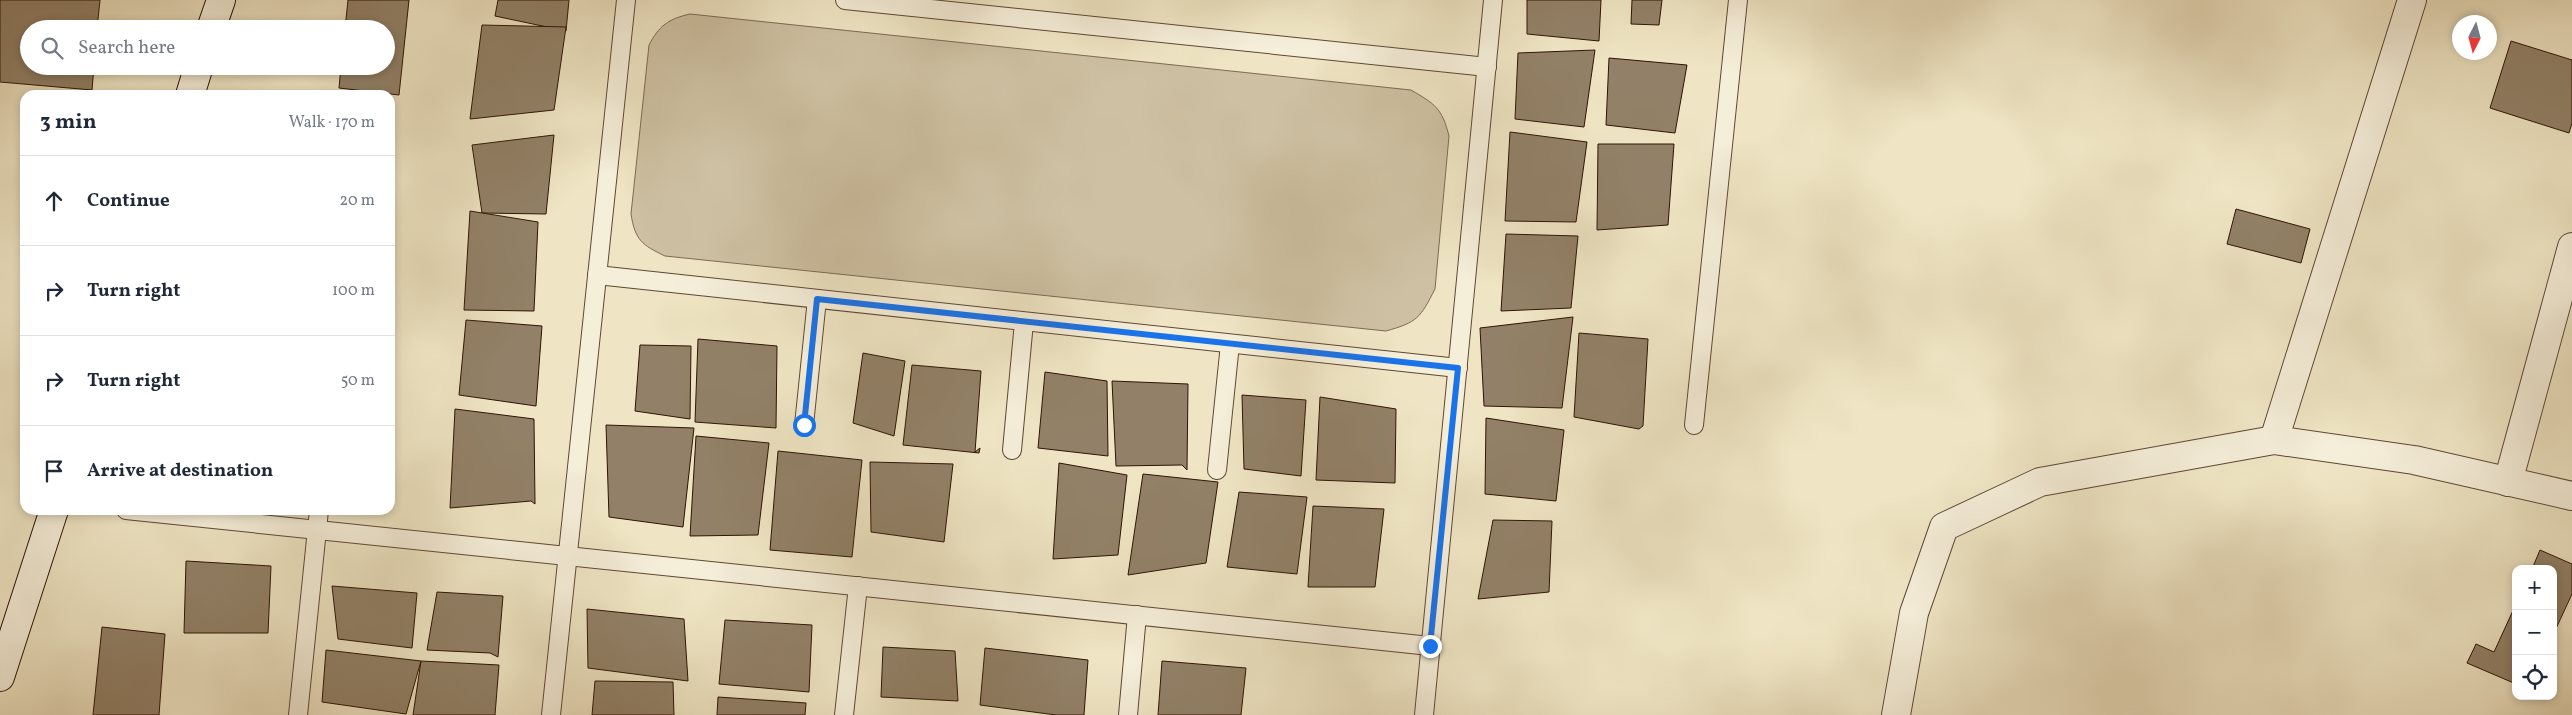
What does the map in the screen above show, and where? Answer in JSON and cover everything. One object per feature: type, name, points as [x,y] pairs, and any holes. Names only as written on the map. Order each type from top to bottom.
[{"type":"street","points":[[215,20],[221,0]]},
{"type":"street","points":[[2274,440],[2412,0]]},
{"type":"street","points":[[192,90],[196,75]]},
{"type":"street","points":[[2508,482],[2572,247]]},
{"type":"street","points":[[1896,715],[1914,614],[1944,527],[2040,482],[2274,440],[2414,460],[2572,496]]},
{"type":"street","points":[[0,677],[52,515]]},
{"type":"lane","points":[[551,715],[626,0]]},
{"type":"lane","points":[[845,0],[1487,68]]},
{"type":"lane","points":[[1424,715],[1493,0]]},
{"type":"lane","points":[[1694,425],[1738,0]]},
{"type":"lane","points":[[598,275],[1458,368]]},
{"type":"lane","points":[[804,425],[817,299]]},
{"type":"lane","points":[[1012,450],[1024,322]]},
{"type":"lane","points":[[1217,470],[1230,344]]},
{"type":"lane","points":[[174,515],[1430,646]]},
{"type":"lane","points":[[298,715],[318,515]]},
{"type":"lane","points":[[844,715],[858,586]]},
{"type":"lane","points":[[1128,715],[1137,615]]},
{"type":"shaded area","points":[[690,14],[1411,90],[1432,103],[1440,113],[1449,136],[1435,289],[1426,307],[1417,318],[1405,325],[1386,331],[665,256],[641,241],[637,236],[631,214],[649,45],[665,24]]},
{"type":"building","points":[[0,0],[100,0],[98,20],[20,20],[20,75],[93,75],[92,90],[0,82]]},
{"type":"building","points":[[348,0],[409,0],[399,95],[395,95],[395,90],[339,88],[340,75],[395,75],[395,20],[346,20]]},
{"type":"building","points":[[498,0],[569,0],[566,31],[495,16]]},
{"type":"building","points":[[1527,0],[1601,0],[1599,41],[1527,34]]},
{"type":"building","points":[[1632,0],[1662,0],[1659,25],[1631,24]]},
{"type":"building","points":[[482,25],[566,27],[554,110],[470,119]]},
{"type":"building","points":[[2511,41],[2572,60],[2572,123],[2569,133],[2490,108]]},
{"type":"building","points":[[1595,50],[1584,127],[1515,119],[1518,53]]},
{"type":"building","points":[[1609,58],[1687,65],[1675,133],[1606,125]]},
{"type":"building","points":[[1510,132],[1587,142],[1576,222],[1505,221]]},
{"type":"building","points":[[554,135],[546,214],[482,213],[472,145]]},
{"type":"building","points":[[1598,144],[1674,144],[1668,225],[1597,230]]},
{"type":"building","points":[[2236,209],[2310,229],[2301,263],[2227,244]]},
{"type":"building","points":[[470,211],[538,222],[534,311],[464,310]]},
{"type":"building","points":[[1506,234],[1578,236],[1571,308],[1501,311]]},
{"type":"building","points":[[1573,317],[1562,408],[1484,406],[1480,328]]},
{"type":"building","points":[[466,320],[542,326],[536,406],[459,395]]},
{"type":"building","points":[[1579,333],[1648,339],[1643,426],[1639,429],[1574,417]]},
{"type":"building","points":[[698,339],[777,346],[776,428],[695,422]]},
{"type":"building","points":[[640,345],[691,346],[690,419],[635,411]]},
{"type":"building","points":[[863,353],[905,361],[894,436],[853,423]]},
{"type":"building","points":[[912,365],[981,371],[975,452],[980,448],[979,453],[903,445]]},
{"type":"building","points":[[1045,372],[1107,381],[1108,456],[1038,448]]},
{"type":"building","points":[[1112,381],[1188,384],[1187,470],[1182,465],[1116,466]]},
{"type":"building","points":[[1242,395],[1306,400],[1301,476],[1244,469]]},
{"type":"building","points":[[1320,397],[1396,409],[1395,483],[1316,480]]},
{"type":"building","points":[[455,409],[534,419],[535,504],[531,501],[450,508]]},
{"type":"building","points":[[1486,418],[1564,430],[1556,501],[1485,494]]},
{"type":"building","points":[[606,425],[694,428],[683,527],[609,517]]},
{"type":"building","points":[[696,436],[769,443],[758,535],[690,536]]},
{"type":"building","points":[[778,451],[862,460],[852,557],[770,550]]},
{"type":"building","points":[[870,462],[953,464],[944,542],[871,532]]},
{"type":"building","points":[[1059,463],[1127,475],[1118,555],[1053,559]]},
{"type":"building","points":[[1143,474],[1218,482],[1206,563],[1128,575]]},
{"type":"building","points":[[1239,492],[1307,497],[1297,574],[1227,567]]},
{"type":"building","points":[[1313,506],[1384,509],[1375,587],[1308,587]]},
{"type":"building","points":[[1493,520],[1552,521],[1549,592],[1478,599]]},
{"type":"building","points":[[2540,550],[2572,564],[2572,594],[2557,626],[2557,565],[2534,565]]},
{"type":"building","points":[[186,561],[271,566],[268,633],[184,633]]},
{"type":"building","points":[[332,586],[417,593],[412,648],[338,639]]},
{"type":"building","points":[[437,592],[503,596],[498,657],[490,653],[427,650]]},
{"type":"building","points":[[587,609],[684,619],[688,681],[588,668]]},
{"type":"building","points":[[2512,613],[2512,682],[2467,663],[2476,644],[2494,652]]},
{"type":"building","points":[[725,620],[812,625],[809,692],[719,684]]},
{"type":"building","points":[[102,627],[165,634],[159,715],[93,715]]},
{"type":"building","points":[[883,647],[955,651],[958,701],[881,697]]},
{"type":"building","points":[[985,648],[1088,660],[1084,715],[1056,715],[980,705]]},
{"type":"building","points":[[326,650],[421,661],[406,714],[322,702]]},
{"type":"building","points":[[421,661],[499,665],[495,715],[413,715]]},
{"type":"building","points":[[1162,661],[1246,668],[1241,715],[1158,715]]},
{"type":"building","points":[[595,681],[673,682],[674,715],[592,715]]},
{"type":"building","points":[[718,697],[806,703],[805,715],[717,715]]},
{"type":"route","points":[[804,425],[817,299],[1458,368],[1430,646]]}]
